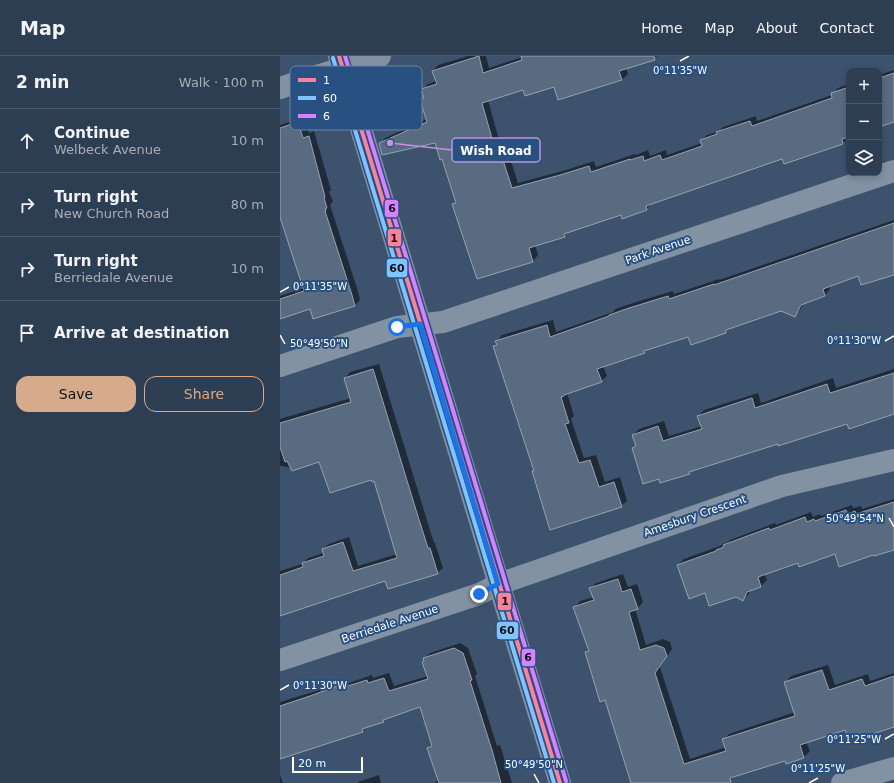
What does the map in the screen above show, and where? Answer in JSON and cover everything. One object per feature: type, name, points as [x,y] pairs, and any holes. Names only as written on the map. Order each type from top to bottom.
[{"type":"main road","points":[[362,130],[498,584],[560,783]]},
{"type":"street","points":[[341,62],[380,56]]},
{"type":"street","points":[[280,88],[290,85]]},
{"type":"street","name":"Park Avenue","points":[[280,366],[397,327],[443,322],[894,171]]},
{"type":"street","name":"Amesbury Crescent","points":[[498,584],[782,486],[894,460]]},
{"type":"street","name":"Berriedale Avenue","points":[[280,660],[479,594],[498,584]]},
{"type":"street","points":[[842,783],[894,768]]},
{"type":"building","points":[[479,56],[483,73],[522,60],[521,56],[654,56],[655,60],[619,71],[622,80],[558,100],[554,87],[525,96],[523,90],[482,103],[497,156],[501,154],[512,188],[589,166],[591,172],[643,156],[644,161],[660,155],[662,160],[702,146],[700,140],[717,134],[716,132],[750,121],[752,126],[832,98],[831,93],[846,88],[846,138],[842,139],[843,144],[784,164],[782,159],[646,206],[647,210],[622,219],[621,215],[564,234],[565,237],[529,248],[533,262],[477,279],[452,204],[456,203],[442,159],[440,160],[435,143],[382,155],[379,143],[409,130],[422,130],[422,124],[427,122],[422,106],[422,99],[424,98],[422,89],[437,84],[432,71]]},
{"type":"building","points":[[894,73],[894,122],[882,126],[882,104],[882,77]]},
{"type":"building","points":[[290,125],[290,130],[300,130],[303,138],[309,136],[325,197],[327,208],[325,211],[355,306],[313,319],[310,309],[280,319],[280,299],[304,291],[280,217],[280,128]]},
{"type":"building","points":[[894,223],[894,275],[861,285],[858,276],[823,289],[825,296],[801,305],[795,317],[781,311],[726,330],[726,333],[691,345],[688,337],[644,351],[645,353],[597,369],[602,382],[561,397],[569,423],[565,424],[579,463],[590,460],[599,487],[614,482],[622,507],[550,530],[532,471],[534,471],[493,346],[497,345],[495,341],[547,325],[550,337],[629,308],[668,296],[669,299],[714,285]]},
{"type":"building","points":[[373,369],[428,548],[430,548],[438,574],[388,589],[385,581],[280,616],[280,575],[303,567],[302,563],[324,556],[322,549],[343,542],[353,571],[397,558],[374,481],[372,482],[371,480],[330,493],[319,462],[292,471],[287,461],[285,462],[280,447],[280,423],[351,402],[344,378]]},
{"type":"building","points":[[894,373],[894,414],[849,429],[847,424],[778,446],[778,444],[689,472],[690,474],[660,483],[659,479],[643,484],[632,448],[636,446],[632,435],[658,426],[663,441],[702,429],[697,416],[752,398],[755,408],[827,384],[830,393]]},
{"type":"building","points":[[894,502],[894,550],[874,556],[873,555],[839,567],[835,554],[799,567],[798,563],[758,577],[761,587],[747,592],[743,601],[736,597],[709,606],[705,593],[689,599],[677,565],[716,551],[724,547],[723,545],[769,528],[770,530],[805,517],[807,522],[814,519],[815,521],[846,510],[848,514],[855,511],[856,514]]},
{"type":"building","points":[[618,579],[622,592],[631,589],[638,609],[629,612],[640,650],[656,645],[664,648],[667,656],[655,673],[684,764],[726,751],[722,739],[795,716],[784,682],[822,670],[829,690],[862,679],[865,686],[894,676],[894,727],[854,740],[853,735],[848,737],[845,730],[800,745],[804,758],[786,764],[785,761],[730,778],[731,783],[631,783],[605,700],[600,702],[585,652],[589,651],[573,607],[594,600],[589,588]]},
{"type":"building","points":[[454,648],[463,653],[501,783],[439,783],[427,748],[432,746],[420,707],[383,720],[384,722],[362,729],[363,732],[280,759],[280,706],[337,686],[338,689],[367,680],[368,683],[384,678],[389,691],[428,679],[422,662],[424,661],[423,658]]},
{"type":"transit line","name":"1","points":[[339,56],[342,66]]},
{"type":"transit line","name":"6","points":[[345,56],[348,66]]},
{"type":"transit line","name":"60","points":[[333,58],[335,66]]},
{"type":"transit line","name":"60","points":[[355,130],[554,783]]},
{"type":"transit line","name":"1","points":[[361,130],[560,783]]},
{"type":"transit line","name":"6","points":[[368,130],[566,781]]},
{"type":"place","name":"Wish Road","points":[[390,143]]},
{"type":"route","points":[[397,327],[420,324],[498,584],[479,594]]}]
